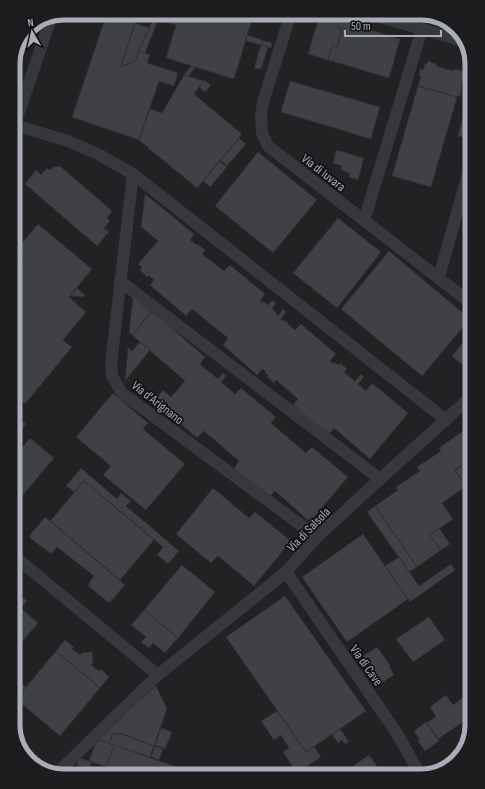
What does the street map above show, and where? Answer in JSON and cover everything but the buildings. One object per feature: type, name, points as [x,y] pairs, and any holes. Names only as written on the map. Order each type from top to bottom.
[{"type":"street","name":"Via di Iuvara","points":[[289,20],[263,102],[262,133],[268,146],[465,298]]},
{"type":"street","points":[[390,20],[457,39]]},
{"type":"street","points":[[20,110],[50,22]]},
{"type":"street","points":[[364,221],[422,29]]},
{"type":"street","points":[[20,129],[68,141],[98,154],[133,174],[446,420]]},
{"type":"street","name":"Via d'Arignano","points":[[133,174],[111,364],[112,376],[122,393],[317,537]]},
{"type":"street","points":[[439,278],[465,185]]},
{"type":"street","points":[[120,281],[380,479]]},
{"type":"street","name":"Via di Salsola","points":[[61,769],[158,675],[286,572],[317,537],[465,402]]},
{"type":"street","points":[[20,561],[158,675]]},
{"type":"street","name":"Via di Cave","points":[[286,572],[396,732],[417,769]]},
{"type":"shaded area","points":[[423,20],[435,22],[445,27],[458,40],[465,59],[465,730],[462,742],[456,752],[445,762],[426,769],[62,769],[50,767],[40,762],[27,749],[20,730],[20,62],[23,47],[33,33],[47,23],[56,21]]}]
